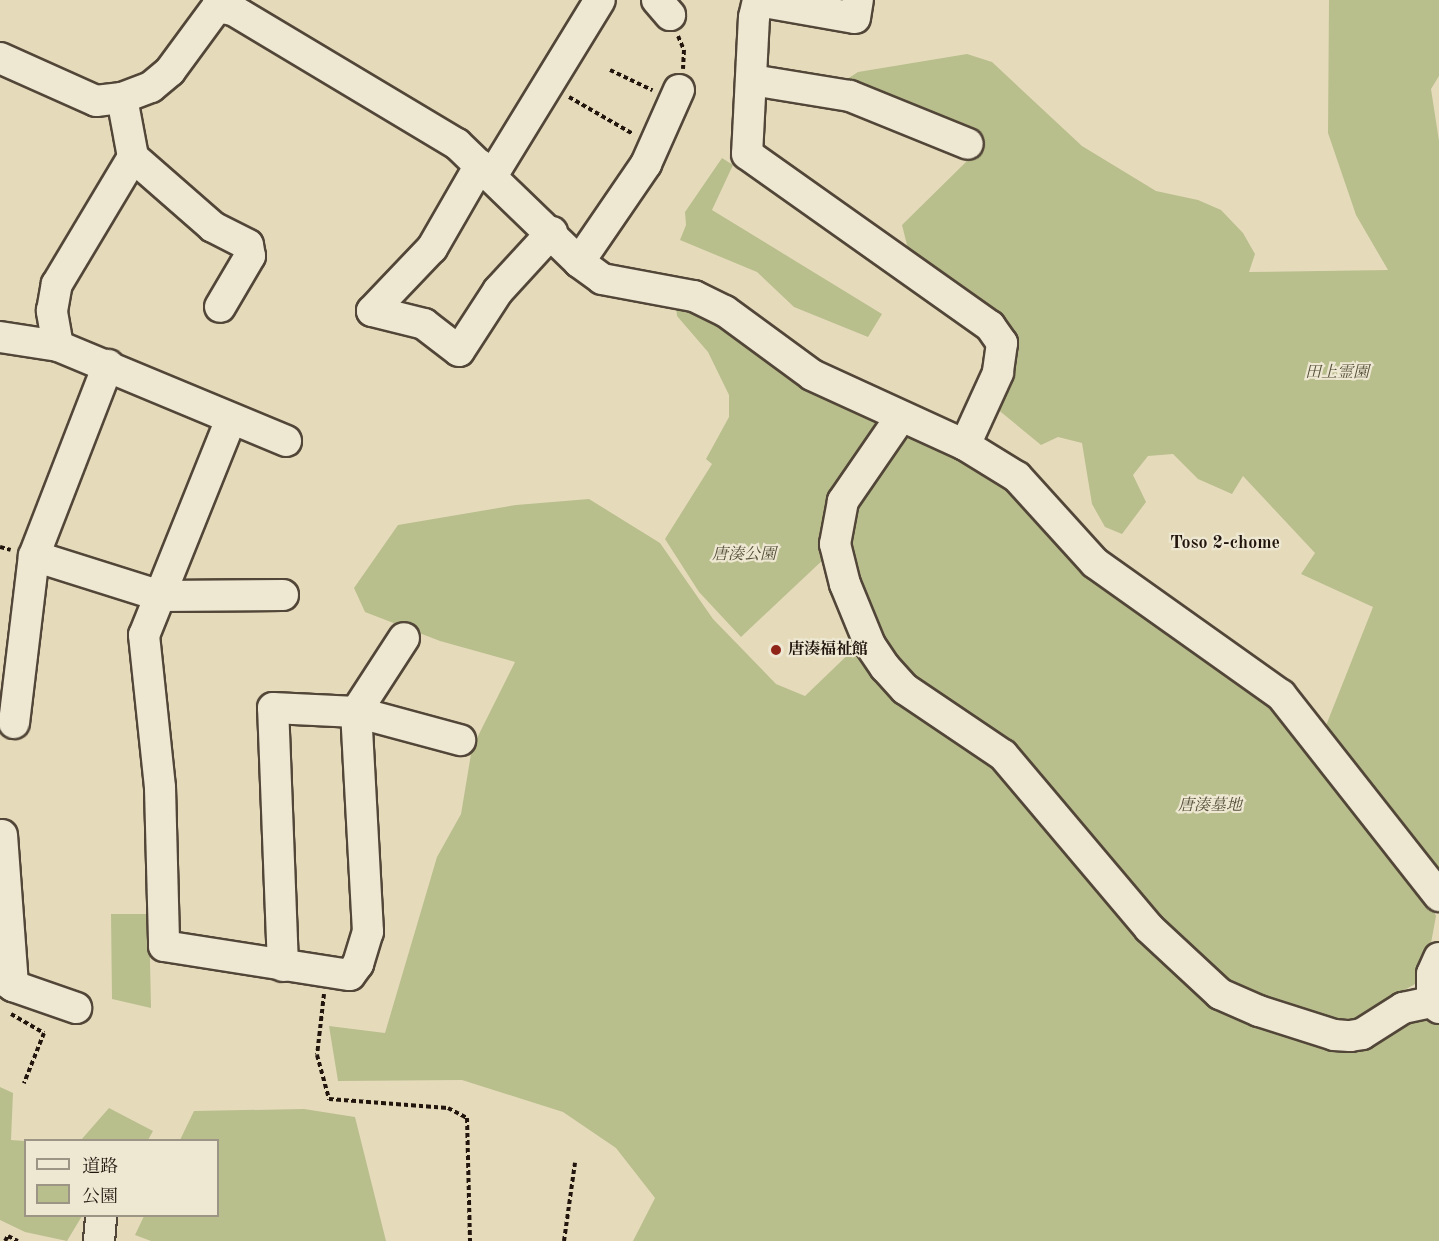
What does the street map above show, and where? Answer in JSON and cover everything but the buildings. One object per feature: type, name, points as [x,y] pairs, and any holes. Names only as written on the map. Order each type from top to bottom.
[{"type":"street","points":[[552,232],[498,291],[459,351],[424,324],[372,311],[432,248],[600,0]]},
{"type":"street","points":[[858,0],[855,18],[758,1],[747,154],[990,326],[1002,343],[998,373],[965,446]]},
{"type":"street","points":[[0,58],[96,101],[122,98],[151,87],[170,71],[218,3],[233,9],[457,144],[552,232],[579,262],[615,284],[694,296],[725,311],[812,375],[900,418],[965,446],[1017,477],[1095,563],[1281,694],[1439,896]]},
{"type":"street","points":[[752,80],[849,96],[968,144]]},
{"type":"street","points":[[579,262],[646,164],[677,95]]},
{"type":"street","points":[[122,98],[133,157],[213,227],[248,245],[250,256],[220,307]]},
{"type":"street","points":[[58,346],[52,311],[57,284],[133,157]]},
{"type":"street","points":[[0,337],[58,346],[286,441]]},
{"type":"street","points":[[14,723],[34,556],[108,365]]},
{"type":"street","points":[[900,418],[843,501],[835,544],[845,584],[870,645],[885,667],[905,689],[1003,755],[1149,928],[1220,994],[1259,1011],[1334,1035],[1350,1036],[1362,1034],[1402,1008],[1435,1005],[1432,974],[1439,958]]},
{"type":"street","points":[[231,419],[144,635],[160,788],[164,946],[350,975],[358,964],[368,932],[356,712],[404,638]]},
{"type":"street","points":[[34,556],[161,596],[283,596]]},
{"type":"street","points":[[283,966],[273,708],[356,712],[460,740]]},
{"type":"street","points":[[2,835],[4,990],[76,1008]]},
{"type":"street","points":[[99,1241],[101,1217]]},
{"type":"path","points":[[610,70],[677,95],[684,50],[664,8]]},
{"type":"path","points":[[564,94],[655,145]]},
{"type":"path","points":[[326,972],[316,1055],[329,1099],[448,1108],[467,1118],[470,1241]]},
{"type":"path","points":[[4,990],[44,1033],[24,1083]]},
{"type":"path","points":[[564,1241],[575,1163]]},
{"type":"path","points":[[5,1241],[8,1236],[18,1241]]},
{"type":"green space","name":"田上霊園","points":[[1329,0],[1439,0],[1439,76],[1431,89],[1439,141],[1439,877],[1325,728],[1373,607],[1301,574],[1315,553],[1243,476],[1232,494],[1198,479],[1173,454],[1148,456],[1133,475],[1146,502],[1122,534],[1105,527],[1092,504],[1082,443],[1058,437],[1041,445],[996,408],[1010,367],[909,253],[902,225],[968,160],[962,138],[844,81],[858,72],[967,54],[992,62],[1082,146],[1156,191],[1198,200],[1221,210],[1243,233],[1255,254],[1249,272],[1388,270],[1356,215],[1328,133]]},
{"type":"green space","points":[[722,158],[733,165],[712,210],[882,314],[868,337],[794,307],[757,272],[680,240],[686,225],[685,212]]},
{"type":"green space","name":"唐湊墓地","points":[[676,307],[718,321],[777,369],[867,418],[979,462],[1270,700],[1424,890],[1436,916],[1429,954],[1417,983],[1388,999],[1359,1027],[1223,988],[912,686],[826,557],[741,637],[699,592],[665,539],[712,464],[706,459],[729,417],[729,395],[708,352],[677,316]]},
{"type":"green space","points":[[589,499],[660,543],[713,619],[776,684],[805,696],[858,645],[999,764],[1189,978],[1240,1019],[1337,1044],[1439,1003],[1439,1241],[633,1241],[655,1198],[616,1148],[563,1112],[462,1080],[338,1081],[329,1026],[385,1033],[437,857],[461,814],[472,748],[515,662],[440,641],[365,612],[354,588],[398,525],[516,505]]},
{"type":"green space","points":[[111,914],[149,914],[151,1008],[112,999]]},
{"type":"green space","points":[[0,1087],[13,1093],[11,1140],[24,1141],[24,1217],[81,1217],[67,1241],[25,1232],[0,1220]]},
{"type":"green space","points":[[109,1108],[153,1131],[149,1139],[82,1139]]},
{"type":"green space","points":[[304,1109],[355,1117],[386,1241],[151,1241],[135,1235],[144,1217],[219,1217],[219,1139],[180,1139],[194,1111]]},
{"type":"place","name":"唐湊福祉館","points":[[776,650]]},
{"type":"district","name":"Toso 2-chome","points":[[1225,543]]},
{"type":"park label","name":"唐湊公園","points":[[744,555]]}]
